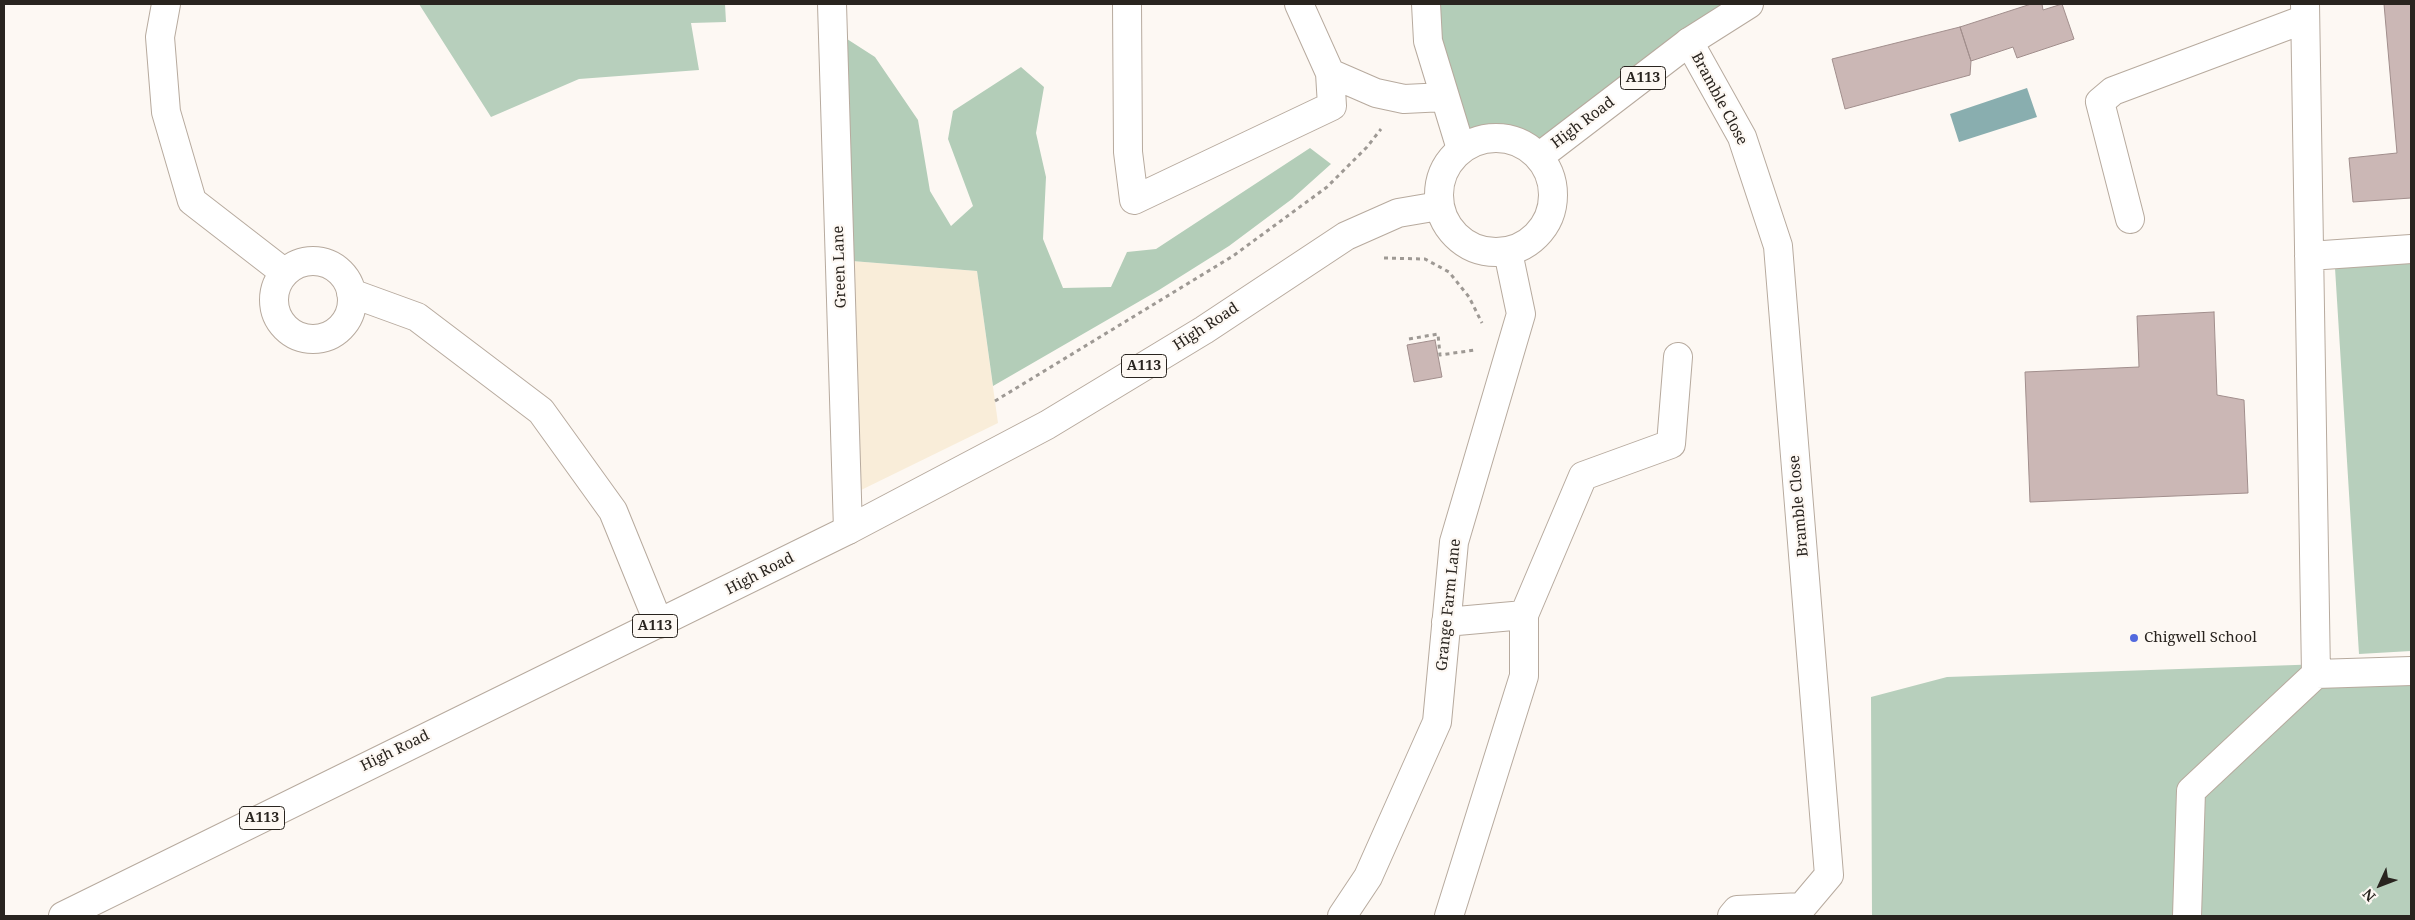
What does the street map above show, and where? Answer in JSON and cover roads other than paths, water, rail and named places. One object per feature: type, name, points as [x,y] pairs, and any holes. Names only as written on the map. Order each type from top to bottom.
[{"type":"street","points":[[166,4],[160,37],[166,112],[192,201],[285,273]]},
{"type":"street","name":"Green Lane","points":[[832,4],[848,530]]},
{"type":"street","points":[[1127,4],[1128,152],[1134,200],[1332,106],[1330,73],[1299,4]]},
{"type":"street","points":[[1426,4],[1428,41],[1461,149],[1440,179],[1439,206],[1449,228],[1480,250],[1508,252]]},
{"type":"street","name":"High Road","points":[[1540,156],[1690,42],[1749,4]]},
{"type":"street","points":[[2130,219],[2100,102],[2113,91],[2305,12],[2316,674]]},
{"type":"street","name":"Bramble Close","points":[[1690,42],[1742,137],[1778,246],[1829,875],[1802,907],[1737,910],[1732,916]]},
{"type":"street","points":[[1330,73],[1376,93],[1404,99],[1445,98]]},
{"type":"street","name":"High Road","points":[[1461,149],[1476,140],[1507,138],[1540,156],[1554,188],[1551,214],[1535,238],[1508,252]]},
{"type":"street","name":"High Road","points":[[63,916],[848,530],[1046,425],[1204,330],[1346,236],[1398,213],[1439,206]]},
{"type":"street","points":[[2309,256],[2411,249]]},
{"type":"street","name":"Grange Farm Lane","points":[[1342,916],[1368,878],[1437,722],[1454,542],[1521,314],[1508,252]]},
{"type":"street","points":[[309,261],[322,262],[335,268],[344,277],[351,293],[351,306],[346,321],[337,331],[323,337],[310,339],[297,335],[286,328],[278,317],[274,304],[275,290],[285,273],[296,265],[309,261]]},
{"type":"street","points":[[351,293],[417,317],[540,411],[613,510],[658,624]]},
{"type":"street","points":[[1449,916],[1524,676],[1524,615],[1583,476],[1671,444],[1678,357]]},
{"type":"street","points":[[1446,622],[1524,615]]},
{"type":"street","points":[[2187,916],[2191,791],[2316,674],[2411,670]]},
{"type":"water","points":[[2027,88],[2037,117],[1959,142],[1950,114]]},
{"type":"place","name":"Chigwell School","points":[[2134,638]]}]
